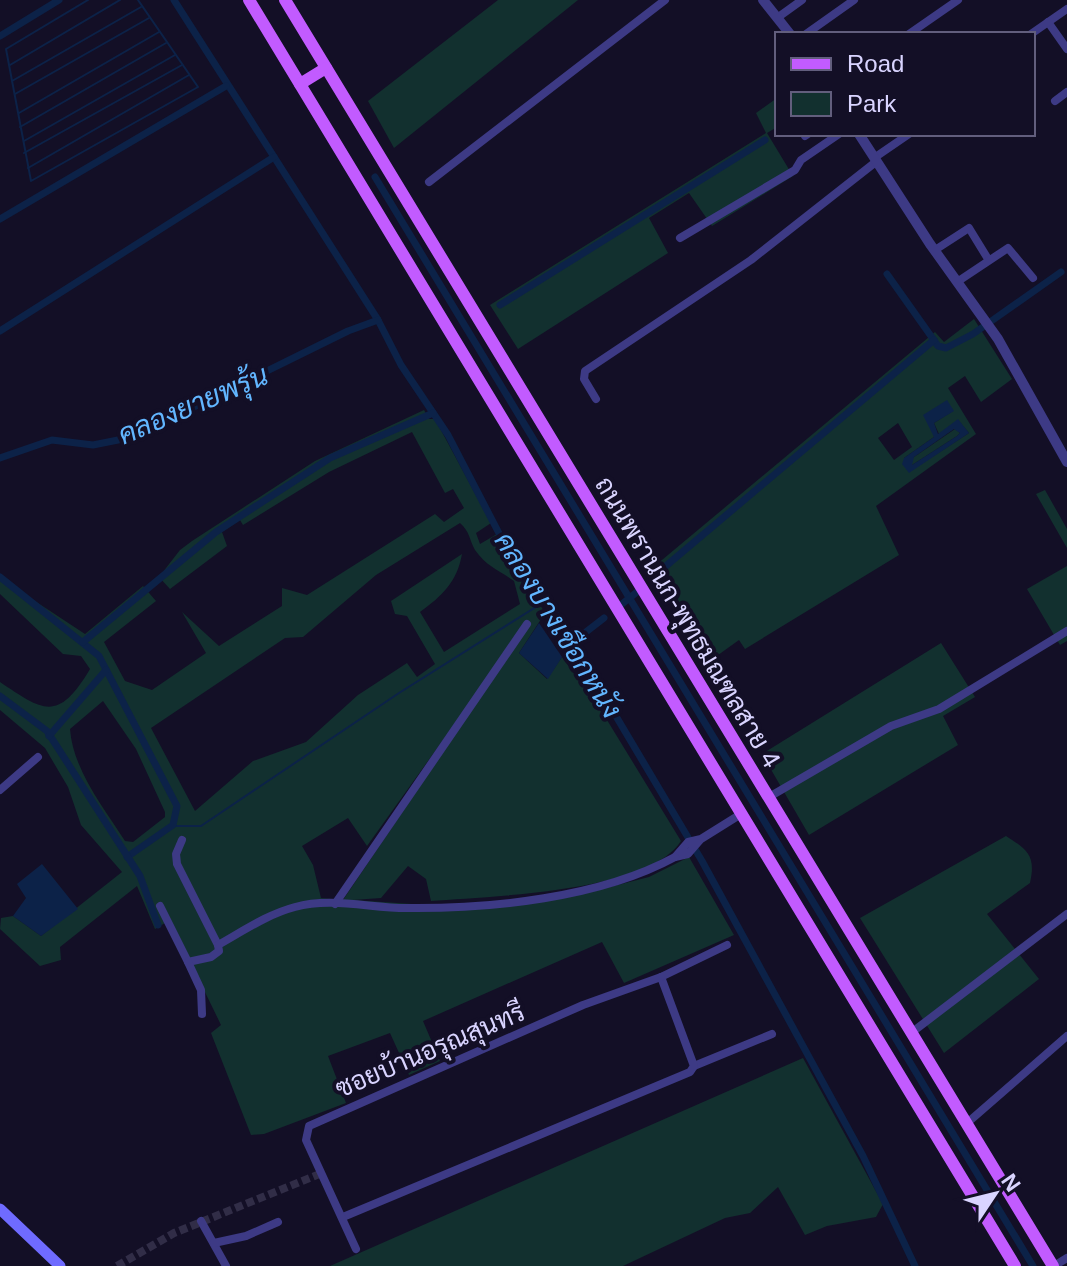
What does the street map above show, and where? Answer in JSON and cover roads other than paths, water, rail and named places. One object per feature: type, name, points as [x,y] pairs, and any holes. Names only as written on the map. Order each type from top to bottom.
[{"type":"main road","name":"ถนนพรานนก-พุทธมณฑลสาย 4","points":[[249,0],[1015,1266]]},
{"type":"main road","name":"ถนนพรานนก-พุทธมณฑลสาย 4","points":[[285,0],[1053,1266]]},
{"type":"main road","points":[[300,84],[326,68]]},
{"type":"main road","points":[[0,1209],[60,1266]]},
{"type":"street","points":[[429,182],[665,0]]},
{"type":"street","points":[[763,0],[788,32]]},
{"type":"street","points":[[777,18],[802,0]]},
{"type":"street","points":[[809,32],[854,0]]},
{"type":"street","points":[[912,32],[958,0]]},
{"type":"street","points":[[1034,32],[1067,9]]},
{"type":"street","points":[[1048,22],[1067,49]]},
{"type":"street","points":[[1055,101],[1067,92]]},
{"type":"street","points":[[680,238],[795,170],[801,160],[836,136]]},
{"type":"street","points":[[860,136],[995,336],[1067,462]]},
{"type":"street","points":[[596,399],[584,379],[585,371],[751,260],[906,136]]},
{"type":"street","points":[[935,250],[969,228],[988,259]]},
{"type":"street","points":[[957,282],[1004,249],[1012,250],[1033,278]]},
{"type":"street","points":[[335,904],[527,624]]},
{"type":"street","points":[[769,797],[891,726],[939,709],[1067,631]]},
{"type":"street","points":[[0,790],[38,757]]},
{"type":"street","points":[[218,945],[287,909],[311,904],[407,908],[473,906],[618,882],[678,855],[741,814]]},
{"type":"street","points":[[182,840],[176,854],[177,864],[218,945],[216,954],[188,962]]},
{"type":"street","points":[[160,906],[201,990],[202,1014]]},
{"type":"street","points":[[911,1033],[1067,914]]},
{"type":"street","name":"ซอยบ้านอรุณสุนทรี","points":[[356,1249],[306,1140],[309,1126],[583,1005],[661,977],[727,945]]},
{"type":"street","points":[[661,977],[694,1066]]},
{"type":"street","points":[[343,1217],[676,1079],[694,1066],[772,1034]]},
{"type":"street","points":[[966,1124],[1067,1036]]},
{"type":"street","points":[[201,1221],[226,1266]]},
{"type":"street","points":[[214,1243],[246,1236],[278,1222]]},
{"type":"street","points":[[1053,1266],[1067,1258]]},
{"type":"water","points":[[947,400],[954,411],[934,423],[938,434],[958,419],[969,433],[909,473],[902,464],[904,458],[934,437],[923,415]],"holes":[[[954,429],[960,433],[957,436],[912,465],[914,457]]]},
{"type":"water","points":[[539,623],[562,657],[548,679],[519,653]]},
{"type":"water","points":[[42,864],[78,909],[41,936],[13,916],[26,898],[17,884]]},
{"type":"waterway","points":[[0,36],[59,0]]},
{"type":"waterway","points":[[88,0],[6,49],[31,181],[198,87],[138,0]]},
{"type":"waterway","points":[[10,65],[120,0]]},
{"type":"waterway","name":"คลองบางเชือกหนัง","points":[[174,0],[378,320],[401,365],[448,435],[503,541],[547,600],[702,861],[863,1156],[915,1266]]},
{"type":"waterway","points":[[12,81],[141,7]]},
{"type":"waterway","points":[[15,94],[149,18]]},
{"type":"waterway","points":[[19,113],[159,32]]},
{"type":"waterway","points":[[20,127],[166,43]]},
{"type":"waterway","points":[[24,141],[175,55]]},
{"type":"waterway","points":[[24,153],[182,65]]},
{"type":"waterway","points":[[28,168],[189,75]]},
{"type":"waterway","points":[[0,219],[226,86]]},
{"type":"waterway","points":[[500,305],[765,140]]},
{"type":"waterway","points":[[0,331],[274,157]]},
{"type":"waterway","points":[[375,177],[1033,1266]]},
{"type":"waterway","points":[[887,274],[938,346],[946,348],[973,334],[1061,272]]},
{"type":"waterway","name":"คลองยายพรุ้น","points":[[0,458],[52,440],[93,445],[133,437],[348,331],[378,320]]},
{"type":"waterway","points":[[654,576],[934,340]]},
{"type":"waterway","points":[[83,642],[216,532],[330,458],[433,413]]},
{"type":"waterway","points":[[0,577],[99,656],[177,806],[173,825],[127,857]]},
{"type":"waterway","points":[[622,604],[637,592]]},
{"type":"waterway","points":[[172,826],[201,826],[399,693],[547,600]]},
{"type":"waterway","points":[[573,642],[604,618]]},
{"type":"waterway","points":[[49,736],[106,670]]},
{"type":"waterway","points":[[0,696],[47,731],[140,876],[158,925]]},
{"type":"tunnel","points":[[117,1266],[174,1233],[322,1173]]}]
